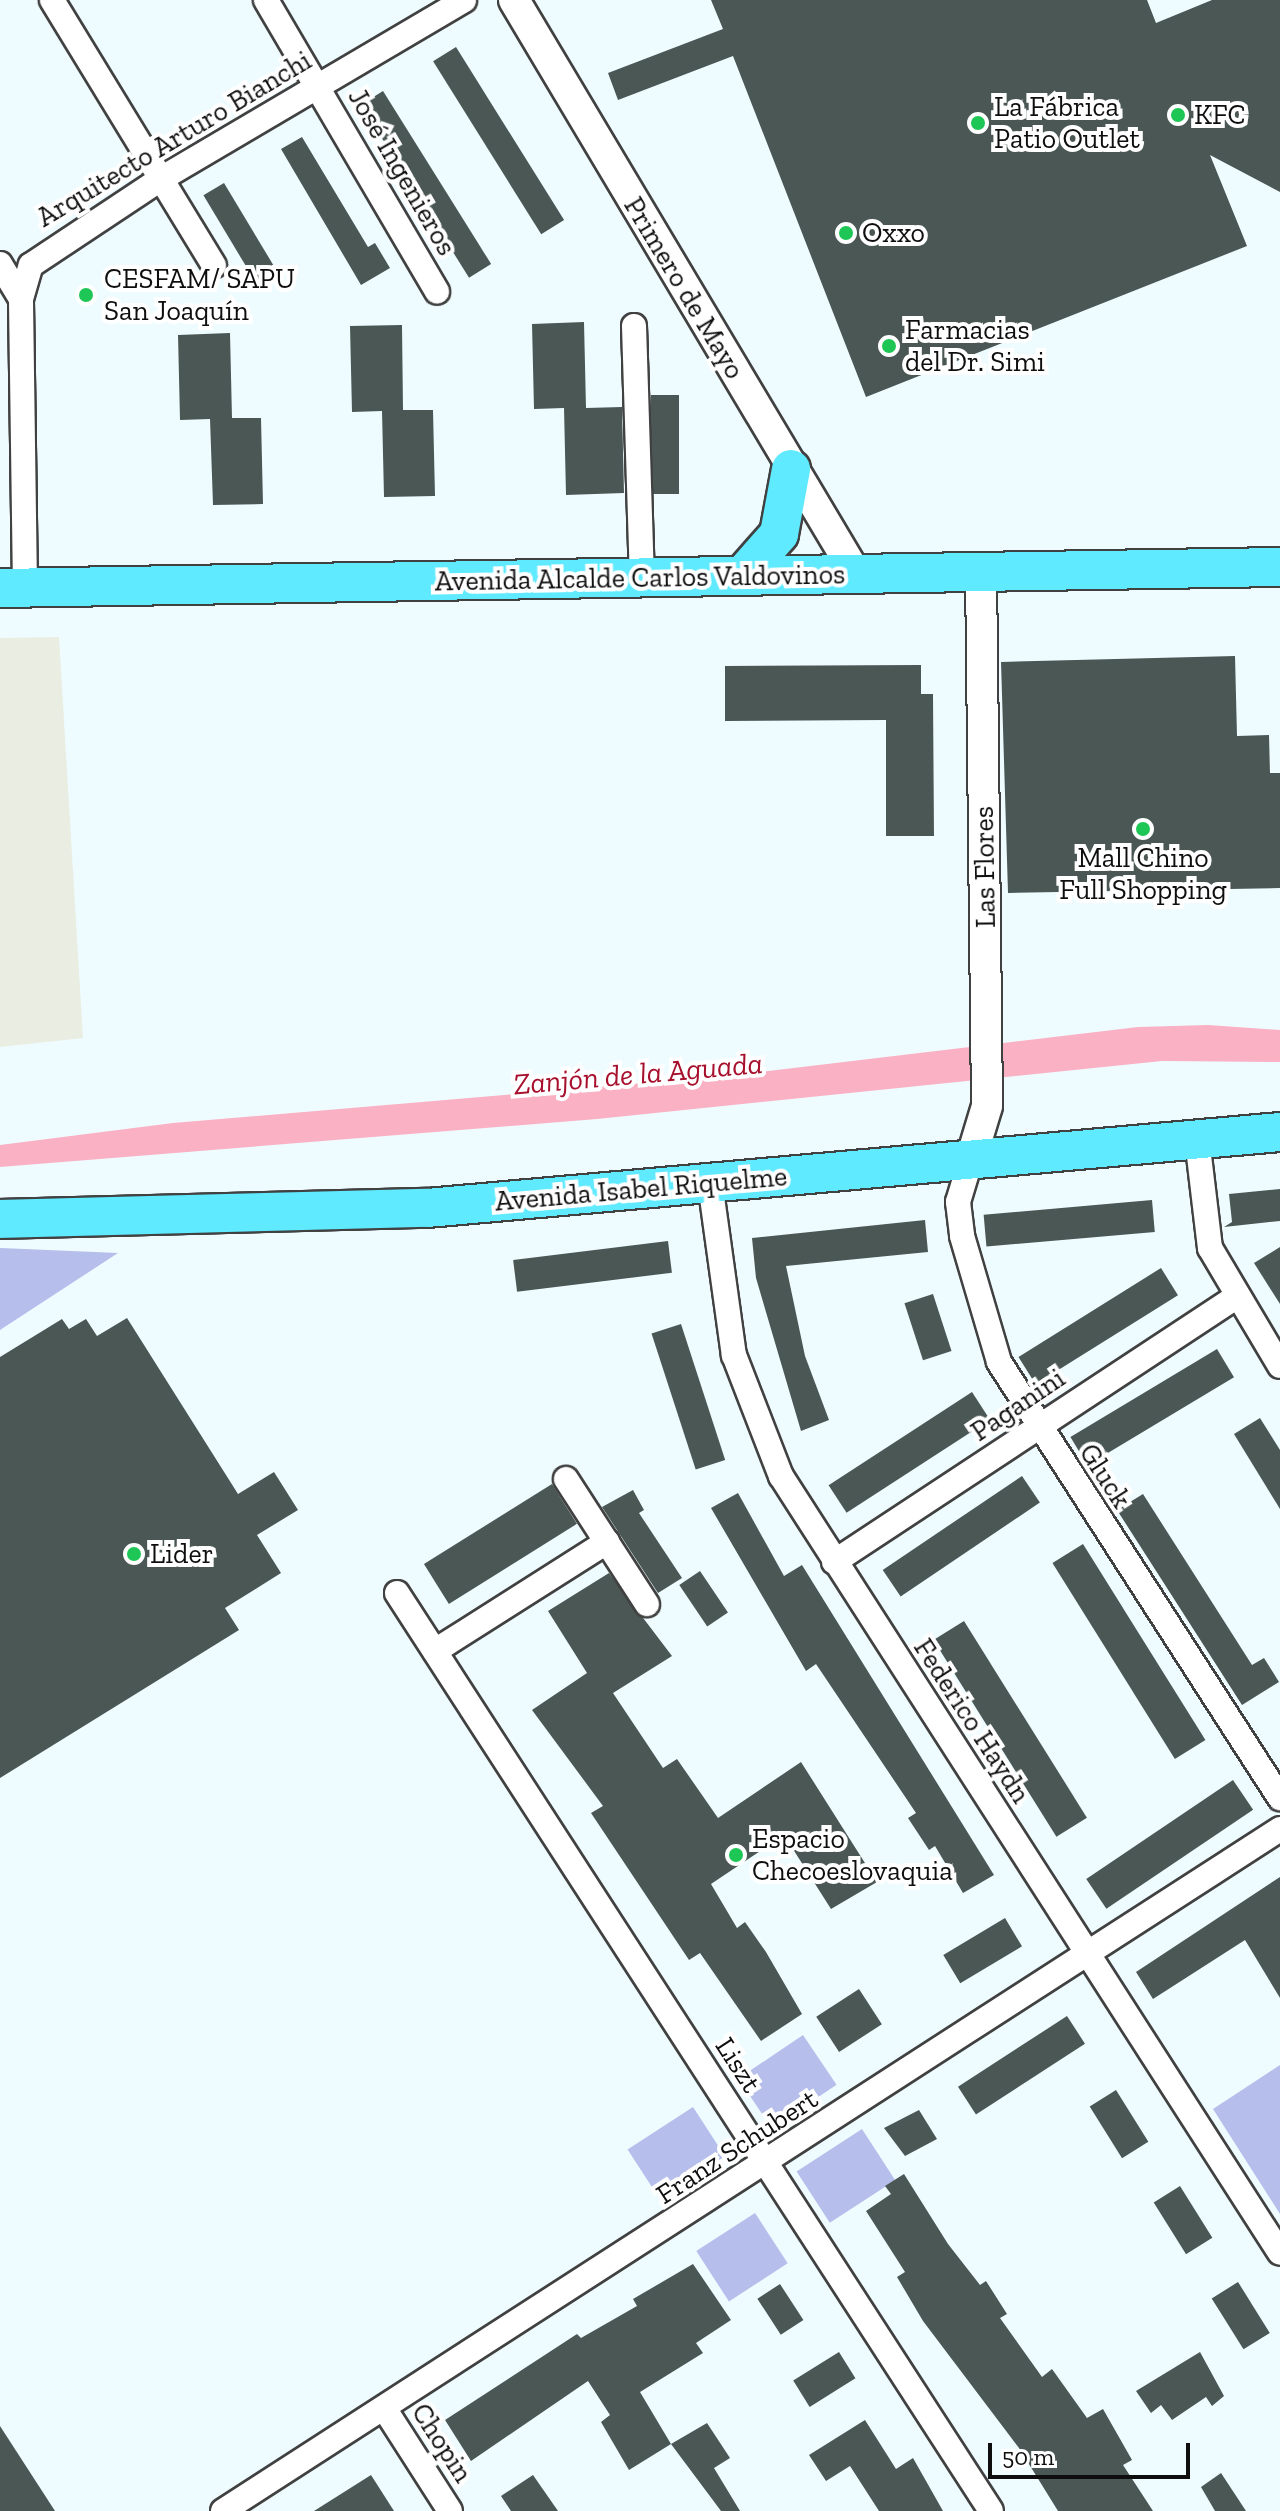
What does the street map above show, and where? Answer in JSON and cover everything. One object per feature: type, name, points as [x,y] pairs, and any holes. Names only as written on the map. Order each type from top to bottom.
[{"type":"main road","points":[[742,576],[779,534],[791,469]]},
{"type":"main road","name":"Avenida Alcalde Carlos Valdovinos","points":[[12,588],[1280,567]]},
{"type":"main road","name":"Avenida Isabel Riquelme","points":[[0,1219],[427,1208],[1280,1132]]},
{"type":"street","points":[[52,0],[159,180],[214,265]]},
{"type":"street","name":"José Ingenieros","points":[[266,0],[437,291]]},
{"type":"street","name":"Arquitecto Arturo Bianchi","points":[[12,588],[21,299],[25,275],[47,250],[159,180],[464,0]]},
{"type":"street","name":"Primero de Mayo","points":[[514,0],[856,574]]},
{"type":"street","points":[[0,264],[21,299]]},
{"type":"street","points":[[634,326],[642,577]]},
{"type":"street","name":"Las Flores","points":[[971,1159],[987,1106],[981,572]]},
{"type":"street","points":[[1197,1139],[1205,1231],[1236,1297],[1280,1366]]},
{"type":"street","name":"Gluck","points":[[971,1159],[958,1202],[969,1271],[987,1335],[1037,1428],[1280,1798]]},
{"type":"street","name":"Federico Haydn","points":[[710,1183],[725,1316],[747,1397],[781,1476],[1280,2253]]},
{"type":"street","name":"Paganini","points":[[834,1562],[1236,1297]]},
{"type":"street","points":[[566,1479],[647,1604]]},
{"type":"street","points":[[435,1651],[607,1542]]},
{"type":"street","name":"Liszt","points":[[397,1593],[991,2511]]},
{"type":"street","name":"Franz Schubert","points":[[223,2511],[766,2164],[1280,1829]]},
{"type":"street","name":"Chopin","points":[[384,2408],[450,2511]]},
{"type":"shaded area","points":[[59,637],[83,1038],[0,1047],[0,638]]},
{"type":"shaded area","points":[[1208,1025],[1280,1030],[1280,1062],[1162,1061],[597,1119],[0,1167],[0,1145],[173,1123],[727,1076],[1138,1027]]},
{"type":"shaded area","points":[[1,1248],[118,1253],[0,1330]]},
{"type":"shaded area","points":[[803,2035],[837,2085],[772,2128],[738,2079]]},
{"type":"shaded area","points":[[1280,2065],[1280,2214],[1213,2109]]},
{"type":"shaded area","points":[[693,2107],[725,2156],[660,2199],[628,2149]]},
{"type":"shaded area","points":[[862,2129],[895,2180],[830,2223],[797,2171]]},
{"type":"shaded area","points":[[755,2213],[788,2263],[729,2301],[696,2251]]},
{"type":"building","name":"La Fábrica Patio Outlet","points":[[711,0],[1147,0],[1156,23],[1212,0],[1280,0],[1280,192],[1210,155],[1247,246],[866,397],[733,56],[618,100],[608,73],[723,29]]},
{"type":"building","points":[[456,47],[564,220],[541,234],[433,61]]},
{"type":"building","points":[[383,91],[491,264],[469,278],[361,105]]},
{"type":"building","points":[[302,137],[368,247],[375,243],[390,268],[361,285],[281,149]]},
{"type":"building","points":[[224,183],[280,276],[260,289],[203,195]]},
{"type":"building","points":[[584,322],[586,408],[622,407],[624,493],[566,495],[564,408],[534,409],[532,324]]},
{"type":"building","points":[[402,325],[403,410],[433,410],[435,496],[384,497],[382,411],[352,412],[350,326]]},
{"type":"building","points":[[230,333],[232,418],[261,418],[263,504],[213,505],[210,419],[180,420],[178,335]]},
{"type":"building","points":[[651,395],[679,395],[679,494],[651,494]]},
{"type":"building","name":"Mall Chino Full Shopping","points":[[1235,656],[1237,736],[1269,735],[1270,773],[1280,773],[1280,888],[1008,893],[1001,662]]},
{"type":"building","points":[[921,665],[921,694],[933,694],[934,836],[886,836],[886,720],[725,721],[725,666]]},
{"type":"building","points":[[1280,1189],[1280,1221],[1224,1227],[1232,1222],[1229,1194]]},
{"type":"building","points":[[1152,1200],[1155,1232],[986,1247],[984,1215]]},
{"type":"building","points":[[925,1220],[928,1252],[786,1266],[805,1356],[829,1420],[801,1431],[756,1278],[752,1238]]},
{"type":"building","points":[[668,1241],[672,1273],[517,1292],[513,1260]]},
{"type":"building","points":[[1280,1247],[1280,1304],[1254,1263]]},
{"type":"building","points":[[1161,1268],[1178,1295],[1035,1384],[1019,1357]]},
{"type":"building","points":[[933,1294],[952,1351],[923,1360],[904,1303]]},
{"type":"building","name":"Lider","points":[[127,1318],[238,1494],[274,1472],[298,1510],[257,1535],[281,1573],[225,1608],[239,1630],[0,1778],[0,1357],[62,1319],[69,1329],[86,1319],[97,1336]]},
{"type":"building","points":[[681,1324],[725,1460],[696,1470],[652,1334]]},
{"type":"building","points":[[1217,1349],[1234,1377],[1087,1465],[1070,1437]]},
{"type":"building","points":[[972,1392],[990,1420],[847,1513],[829,1485]]},
{"type":"building","points":[[1260,1418],[1280,1450],[1280,1509],[1234,1434]]},
{"type":"building","points":[[1022,1476],[1040,1503],[901,1596],[883,1570]]},
{"type":"building","points":[[552,1484],[577,1524],[449,1604],[424,1564]]},
{"type":"building","points":[[633,1490],[644,1510],[639,1513],[682,1578],[658,1593],[602,1507]]},
{"type":"building","points":[[738,1493],[784,1576],[802,1565],[994,1875],[963,1893],[935,1846],[929,1850],[908,1818],[916,1813],[816,1664],[806,1671],[711,1508]]},
{"type":"building","points":[[1143,1494],[1252,1665],[1264,1658],[1279,1682],[1242,1705],[1117,1510]]},
{"type":"building","points":[[1083,1544],[1205,1740],[1175,1759],[1052,1563]]},
{"type":"building","points":[[700,1571],[728,1612],[707,1626],[679,1585]]},
{"type":"building","points":[[609,1573],[672,1656],[613,1693],[663,1768],[677,1759],[718,1818],[801,1762],[877,1882],[831,1909],[784,1835],[711,1884],[737,1928],[745,1922],[766,1952],[802,2014],[761,2041],[700,1953],[689,1960],[591,1813],[603,1806],[532,1710],[587,1673],[548,1611]]},
{"type":"building","points":[[964,1621],[1087,1818],[1056,1837],[933,1640]]},
{"type":"building","points":[[1233,1780],[1253,1810],[1106,1909],[1086,1879]]},
{"type":"building","points":[[1280,1877],[1280,1998],[1245,1940],[1153,1999],[1136,1972]]},
{"type":"building","points":[[1005,1918],[1022,1946],[960,1983],[943,1955]]},
{"type":"building","points":[[859,1989],[882,2024],[839,2052],[816,2017]]},
{"type":"building","points":[[1067,2016],[1085,2044],[976,2114],[958,2087]]},
{"type":"building","points":[[1116,2090],[1148,2142],[1122,2158],[1090,2106]]},
{"type":"building","points":[[919,2110],[937,2139],[905,2156],[884,2128]]},
{"type":"building","points":[[904,2174],[948,2244],[980,2285],[986,2281],[1007,2314],[1000,2318],[1042,2377],[1052,2369],[1087,2418],[1103,2409],[1132,2460],[1123,2465],[1153,2511],[1058,2511],[1019,2448],[923,2321],[897,2277],[905,2272],[866,2211],[891,2194],[885,2186]]},
{"type":"building","points":[[1180,2186],[1212,2238],[1186,2254],[1154,2202]]},
{"type":"building","points":[[693,2264],[731,2320],[696,2343],[703,2353],[640,2392],[671,2444],[629,2470],[601,2422],[610,2415],[588,2381],[471,2461],[445,2420],[577,2334],[581,2338],[637,2306],[633,2299]]},
{"type":"building","points":[[1238,2282],[1270,2333],[1244,2349],[1212,2298]]},
{"type":"building","points":[[780,2284],[803,2320],[781,2335],[757,2299]]},
{"type":"building","points":[[839,2352],[855,2378],[810,2407],[793,2381]]},
{"type":"building","points":[[1200,2352],[1224,2396],[1212,2406],[1206,2397],[1172,2420],[1161,2405],[1151,2413],[1136,2391]]},
{"type":"building","points":[[865,2420],[896,2469],[913,2458],[943,2511],[879,2511],[850,2466],[826,2481],[809,2455]]},
{"type":"building","points":[[707,2423],[730,2458],[714,2468],[740,2511],[721,2511],[671,2444]]},
{"type":"building","points":[[0,2426],[55,2511],[0,2511]]},
{"type":"building","points":[[1221,2473],[1246,2511],[1215,2511],[1201,2487]]},
{"type":"building","points":[[371,2475],[394,2511],[314,2511]]},
{"type":"building","points":[[533,2475],[558,2511],[511,2511],[501,2496]]},
{"type":"place","name":"KFC","points":[[1178,115]]},
{"type":"place","name":"La Fábrica Patio Outlet","points":[[978,123]]},
{"type":"place","name":"Oxxo","points":[[846,233]]},
{"type":"place","name":"CESFAM/ SAPU San Joaquín","points":[[86,295]]},
{"type":"place","name":"Farmacias del Dr. Simi","points":[[889,346]]},
{"type":"place","name":"Mall Chino Full Shopping","points":[[1143,829]]},
{"type":"place","name":"Lider","points":[[134,1554]]},
{"type":"place","name":"Espacio Checoeslovaquia","points":[[736,1855]]},
{"type":"water label","name":"Zanjón de la Aguada","points":[[638,1074]]}]
